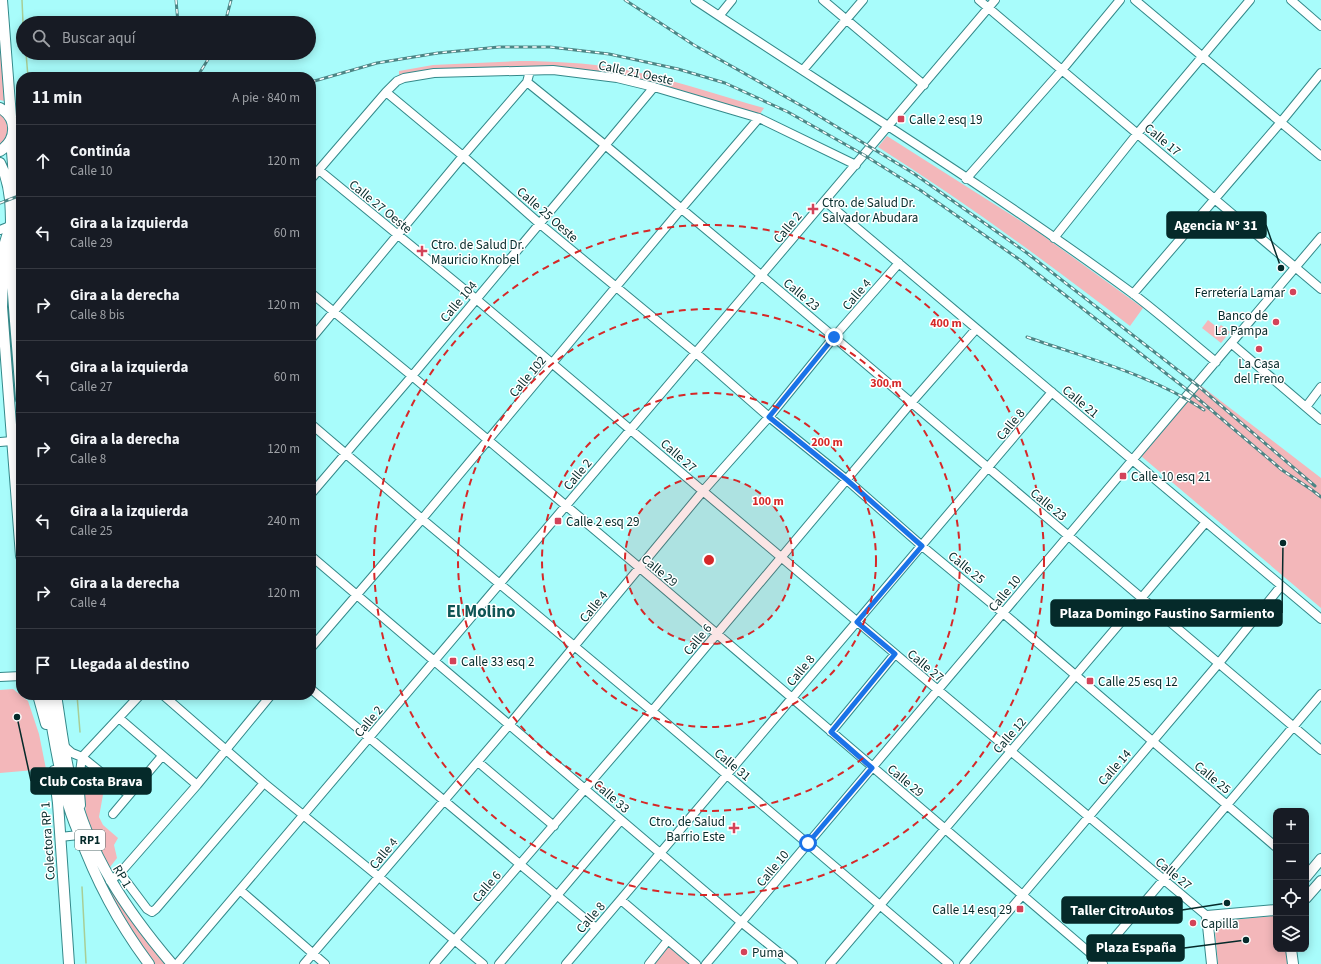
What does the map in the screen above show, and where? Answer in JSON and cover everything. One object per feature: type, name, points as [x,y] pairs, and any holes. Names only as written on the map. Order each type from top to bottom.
[{"type":"main road","points":[[2,0],[13,131],[12,139],[16,225],[11,259],[16,329]]},
{"type":"main road","points":[[0,108],[11,117]]},
{"type":"main road","points":[[0,151],[7,146],[12,139]]},
{"type":"main road","points":[[0,163],[7,179],[16,225]]},
{"type":"main road","points":[[16,225],[2,243],[2,307],[12,441],[16,462]]},
{"type":"main road","name":"Colectora RP 1","points":[[39,700],[49,734],[58,803],[68,964]]},
{"type":"main road","name":"RP 1","points":[[48,700],[62,781],[70,812],[83,830],[110,881],[147,934],[172,964]]},
{"type":"main road","name":"RP 1","points":[[57,700],[72,785],[92,867],[114,911],[149,964]]},
{"type":"main road","points":[[1309,872],[1321,859]]},
{"type":"main road","points":[[1309,895],[1320,883]]},
{"type":"main road","points":[[1212,964],[1207,916],[1273,910]]},
{"type":"main road","points":[[1292,952],[1293,964]]},
{"type":"street","points":[[695,0],[889,127],[1054,238],[1133,294],[1216,362]]},
{"type":"street","points":[[719,16],[732,0]]},
{"type":"street","points":[[823,0],[924,85]]},
{"type":"street","points":[[803,70],[863,0]]},
{"type":"street","name":"Calle 17","points":[[979,0],[1321,289]]},
{"type":"street","name":"Calle 2","points":[[177,964],[889,127],[995,0]]},
{"type":"street","points":[[966,179],[1062,70],[1120,0]]},
{"type":"street","points":[[1135,0],[1321,156]]},
{"type":"street","points":[[1054,238],[1137,134],[1250,0]]},
{"type":"street","points":[[1291,0],[1321,26]]},
{"type":"street","name":"Calle 21 Oeste","points":[[386,92],[397,81],[404,78],[434,73],[553,70],[617,78],[654,87],[759,118],[856,165]]},
{"type":"street","points":[[316,333],[463,156],[527,82],[530,71]]},
{"type":"street","points":[[1133,294],[1321,73]]},
{"type":"street","name":"Calle 23","points":[[527,82],[762,276],[1321,750]]},
{"type":"street","name":"Calle 104","points":[[316,488],[654,87]]},
{"type":"street","points":[[316,173],[386,92]]},
{"type":"street","name":"Calle 25 Oeste","points":[[386,92],[463,156],[540,224],[696,353]]},
{"type":"street","name":"Calle 102","points":[[316,642],[422,520],[681,208],[759,118]]},
{"type":"street","name":"Calle 27 Oeste","points":[[319,170],[476,299],[631,430]]},
{"type":"street","name":"Calle 21","points":[[825,201],[1321,619]]},
{"type":"street","points":[[0,230],[16,225]]},
{"type":"street","name":"Calle 10","points":[[706,964],[1321,237]]},
{"type":"street","name":"Calle 4","points":[[304,964],[478,762],[703,491],[769,417],[834,337],[899,263]]},
{"type":"street","name":"Calle 29","points":[[316,297],[640,568],[872,768],[1022,894],[1097,962]]},
{"type":"street","name":"Calle 6","points":[[434,964],[554,826],[976,329]]},
{"type":"street","points":[[1232,344],[1321,420]]},
{"type":"street","name":"Calle 25","points":[[696,353],[769,417],[847,480],[922,546],[1003,613],[1273,844]]},
{"type":"street","points":[[1306,407],[1321,387]]},
{"type":"street","name":"Calle 8","points":[[567,964],[1052,392]]},
{"type":"street","name":"Calle 31","points":[[316,428],[422,520],[575,646],[949,964]]},
{"type":"street","name":"Calle 27","points":[[631,430],[1207,916]]},
{"type":"street","points":[[0,442],[12,441]]},
{"type":"street","name":"Calle 12","points":[[830,964],[1206,522]]},
{"type":"street","name":"Calle 33","points":[[316,560],[741,922],[793,964]]},
{"type":"street","name":"Calle 14","points":[[964,964],[1282,586]]},
{"type":"street","points":[[831,732],[895,654]]},
{"type":"street","points":[[0,677],[16,676]]},
{"type":"street","points":[[316,693],[596,928]]},
{"type":"street","points":[[1097,962],[1163,879],[1228,805],[1321,694]]},
{"type":"street","points":[[60,837],[83,830],[79,780],[82,757],[135,700]]},
{"type":"street","points":[[169,700],[264,782],[483,964]]},
{"type":"street","points":[[110,881],[120,873],[267,700]]},
{"type":"street","points":[[118,718],[196,785]]},
{"type":"street","points":[[64,746],[72,753],[82,757],[129,795]]},
{"type":"street","points":[[113,814],[162,756]]},
{"type":"street","points":[[478,762],[554,826]]},
{"type":"street","points":[[120,873],[147,909],[152,912],[264,782]]},
{"type":"street","points":[[499,964],[621,820]]},
{"type":"street","points":[[1309,877],[1320,883]]},
{"type":"street","points":[[240,890],[326,964]]},
{"type":"street","points":[[621,900],[696,964]]},
{"type":"street","points":[[649,964],[668,940]]},
{"type":"shaded area","points":[[0,44],[4,101],[0,100]]},
{"type":"shaded area","points":[[545,61],[617,68],[673,81],[764,108],[760,114],[653,82],[617,73],[553,67],[399,77],[399,71],[433,65]]},
{"type":"shaded area","points":[[0,114],[6,121],[8,129],[6,137],[0,144]]},
{"type":"shaded area","points":[[887,136],[1038,232],[1143,308],[1130,326],[1068,279],[943,189],[878,147]]},
{"type":"shaded area","points":[[1208,320],[1218,328],[1221,325],[1230,332],[1221,343],[1202,328]]},
{"type":"shaded area","points":[[1200,385],[1321,478],[1321,608],[1141,456]]},
{"type":"shaded area","points":[[13,689],[16,691],[16,700],[28,701],[39,734],[46,769],[0,773],[0,690]]},
{"type":"shaded area","points":[[89,773],[104,789],[99,817],[103,825],[118,838],[114,845],[117,858],[107,871],[86,817],[84,790],[85,776]]},
{"type":"shaded area","points":[[85,829],[167,964],[154,964],[140,945],[102,882]]},
{"type":"shaded area","points":[[1273,916],[1273,952],[1286,952],[1287,964],[1218,964],[1215,931],[1222,921]]},
{"type":"shaded area","points":[[669,946],[690,964],[654,964]]},
{"type":"waterway","points":[[22,0],[23,16]]},
{"type":"waterway","points":[[27,60],[28,72]]},
{"type":"waterway","points":[[77,700],[80,732]]},
{"type":"waterway","points":[[82,887],[86,963]]},
{"type":"railway","points":[[176,0],[177,16]]},
{"type":"railway","points":[[227,16],[231,0]]},
{"type":"railway","points":[[625,0],[694,45],[809,110],[913,173],[1027,253],[1197,385],[1315,486]]},
{"type":"railway","points":[[316,81],[377,63],[438,53],[499,47],[550,47],[609,54],[678,69],[725,83],[788,112],[864,155],[920,190],[1020,260],[1190,392],[1282,470],[1321,497]]},
{"type":"railway","points":[[200,72],[208,60]]},
{"type":"railway","points":[[0,203],[16,197]]},
{"type":"railway","points":[[1027,337],[1141,377],[1163,387],[1204,410]]},
{"type":"place","name":"Calle 2 esq 19","points":[[901,119]]},
{"type":"place","name":"Ctro. de Salud Dr. Salvador Abudara","points":[[813,209]]},
{"type":"place","name":"Ctro. de Salud Dr. Mauricio Knobel","points":[[422,251]]},
{"type":"place","name":"Agencia N° 31","points":[[1281,268]]},
{"type":"place","name":"Ferretería Lamar","points":[[1293,292]]},
{"type":"place","name":"Banco de La Pampa","points":[[1276,322]]},
{"type":"place","name":"La Casa del Freno","points":[[1259,349]]},
{"type":"place","name":"Calle 10 esq 21","points":[[1123,476]]},
{"type":"place","name":"Calle 2 esq 29","points":[[558,521]]},
{"type":"place","name":"Plaza Domingo Faustino Sarmiento","points":[[1283,543]]},
{"type":"place","name":"Calle 33 esq 2","points":[[453,661]]},
{"type":"place","name":"Calle 25 esq 12","points":[[1090,681]]},
{"type":"place","name":"Club Costa Brava","points":[[17,717]]},
{"type":"place","name":"Ctro. de Salud Barrio Este","points":[[734,828]]},
{"type":"place","name":"Taller CitroAutos","points":[[1227,903]]},
{"type":"place","name":"Calle 14 esq 29","points":[[1020,909]]},
{"type":"place","name":"Capilla","points":[[1193,923]]},
{"type":"place","name":"Plaza España","points":[[1246,940]]},
{"type":"place","name":"Puma","points":[[744,952]]},
{"type":"district","name":"El Molino","points":[[481,611]]},
{"type":"route","points":[[808,843],[872,768],[831,732],[895,654],[857,622],[922,546],[847,480],[769,417],[834,337]]}]
